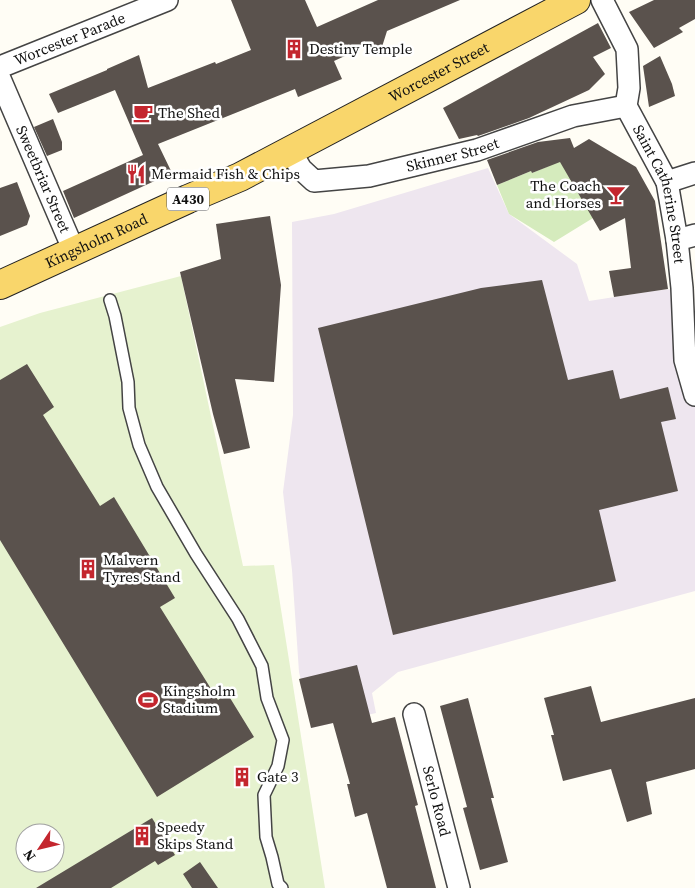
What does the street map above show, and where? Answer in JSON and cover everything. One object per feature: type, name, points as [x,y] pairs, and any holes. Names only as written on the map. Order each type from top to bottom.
[{"type":"main road","name":"Worcester Street","points":[[296,147],[576,0]]},
{"type":"main road","name":"Kingsholm Road","points":[[0,285],[240,177],[296,147]]},
{"type":"street","name":"Worcester Parade","points":[[0,67],[167,0]]},
{"type":"street","name":"Saint Catherine Street","points":[[602,0],[627,49],[629,88],[626,106],[667,182],[686,238],[682,288],[685,360],[695,395]]},
{"type":"street","name":"Sweetbriar Street","points":[[0,79],[74,251]]},
{"type":"street","name":"Skinner Street","points":[[296,147],[301,169],[314,181],[369,176],[477,150],[572,116],[626,106]]},
{"type":"street","points":[[667,182],[695,173]]},
{"type":"street","name":"Serlo Road","points":[[414,714],[459,888]]},
{"type":"lane","points":[[110,300],[116,316],[128,382],[129,408],[139,445],[157,487],[196,554],[238,619],[262,666],[267,698],[283,740],[278,766],[264,795],[266,838],[278,884],[282,888]]},
{"type":"shaded area","points":[[488,168],[509,214],[577,264],[589,301],[682,288],[695,395],[695,591],[398,672],[372,693],[376,713],[312,728],[299,672],[292,570],[283,492],[293,415],[292,222],[334,214]]},
{"type":"green space","points":[[560,139],[593,218],[554,242],[509,214],[497,185],[549,166]]},
{"type":"green space","name":"Kingsholm Stadium","points":[[181,276],[243,566],[274,565],[325,888],[0,888],[0,327],[40,313]]},
{"type":"building","points":[[231,0],[305,0],[317,27],[378,0],[460,0],[387,31],[381,50],[371,44],[334,61],[342,79],[298,97],[295,89],[158,144],[172,173],[74,218],[63,191],[143,155],[115,90],[58,113],[49,94],[139,55],[148,88],[251,50]]},
{"type":"building","points":[[654,0],[695,0],[695,19],[679,28],[683,32],[654,48],[629,12]]},
{"type":"building","points":[[598,23],[611,48],[593,57],[605,74],[589,90],[529,118],[478,136],[459,139],[443,108]]},
{"type":"building","points":[[660,56],[675,96],[649,107],[643,66]]},
{"type":"building","points":[[53,119],[62,142],[62,150],[47,156],[34,127]]},
{"type":"building","points":[[570,138],[574,148],[589,139],[636,167],[655,201],[668,289],[614,297],[609,271],[631,268],[625,218],[600,231],[560,162],[497,185],[487,160],[538,142]]},
{"type":"building","points":[[17,182],[30,216],[27,225],[0,236],[0,188]]},
{"type":"building","points":[[270,216],[281,285],[274,382],[235,379],[250,448],[224,454],[180,272],[221,259],[216,224]]},
{"type":"building","points":[[542,280],[568,380],[613,370],[620,399],[668,387],[676,419],[661,422],[678,491],[599,510],[616,581],[393,635],[318,328],[481,288]]},
{"type":"building","name":"Malvern Tyres Stand","points":[[27,364],[54,407],[43,415],[100,506],[114,497],[175,598],[160,607],[218,700],[227,693],[254,737],[157,797],[0,540],[0,380]]},
{"type":"building","points":[[357,665],[372,723],[395,717],[418,805],[415,806],[436,888],[387,888],[367,813],[355,817],[347,784],[350,784],[333,723],[311,728],[299,679]]},
{"type":"building","points":[[591,686],[601,722],[695,698],[695,769],[646,782],[652,814],[627,822],[611,769],[563,781],[544,698]]},
{"type":"building","points":[[468,698],[494,798],[491,798],[508,862],[480,870],[463,808],[467,807],[440,706]]},
{"type":"building","name":"Speedy Skips Stand","points":[[152,818],[175,855],[158,865],[155,861],[111,888],[36,888],[61,873],[65,873],[65,870]]},
{"type":"building","points":[[200,862],[218,888],[192,888],[183,874]]},
{"type":"place","name":"Destiny Temple","points":[[294,49]]},
{"type":"place","name":"The Shed","points":[[143,113]]},
{"type":"place","name":"Mermaid Fish & Chips","points":[[136,174]]},
{"type":"place","name":"The Coach and Horses","points":[[616,195]]},
{"type":"place","name":"Malvern Tyres Stand","points":[[88,569]]},
{"type":"place","name":"Kingsholm Stadium","points":[[148,700]]},
{"type":"place","name":"Gate 3","points":[[242,777]]},
{"type":"place","name":"Speedy Skips Stand","points":[[142,836]]}]
